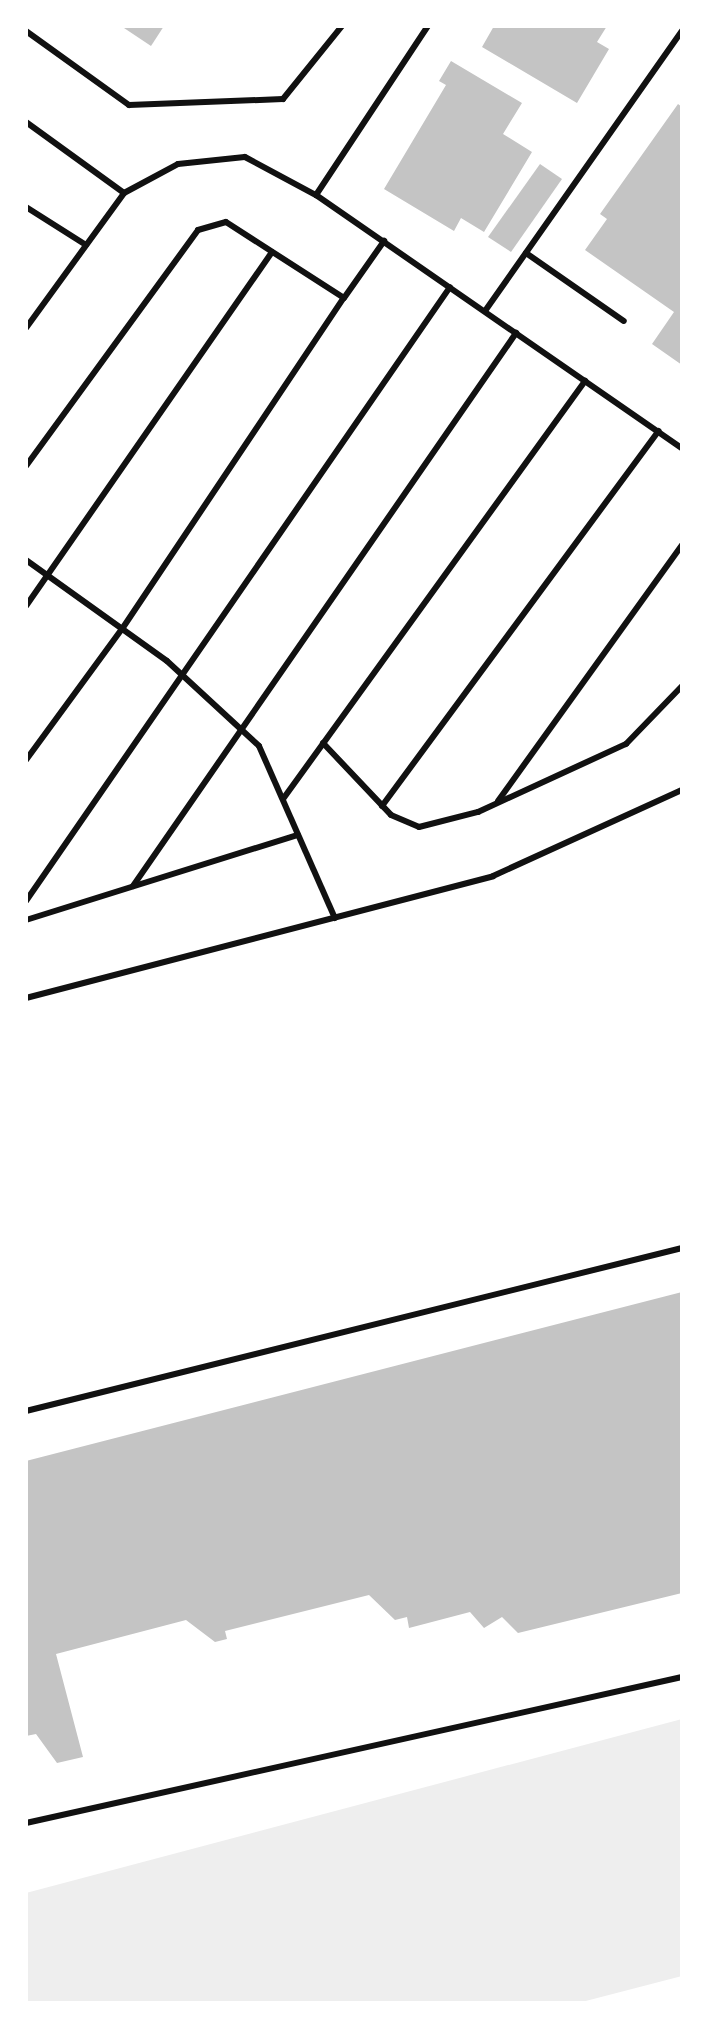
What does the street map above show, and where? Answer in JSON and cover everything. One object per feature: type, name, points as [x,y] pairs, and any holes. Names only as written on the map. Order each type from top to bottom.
[{"type":"lane","points":[[26,31],[129,105],[283,99],[342,26]]},
{"type":"lane","points":[[316,195],[424,27]]},
{"type":"lane","points":[[485,311],[682,31]]},
{"type":"lane","points":[[26,122],[124,193]]},
{"type":"lane","points":[[26,328],[124,193],[178,164],[245,157],[316,195],[682,448]]},
{"type":"lane","points":[[26,207],[86,245]]},
{"type":"lane","points":[[26,466],[198,230],[226,222],[344,298]]},
{"type":"lane","points":[[26,760],[122,629],[384,241]]},
{"type":"lane","points":[[26,606],[272,252]]},
{"type":"lane","points":[[526,253],[624,321]]},
{"type":"lane","points":[[26,901],[450,287]]},
{"type":"lane","points":[[133,886],[239,727],[516,333]]},
{"type":"lane","points":[[283,799],[585,381]]},
{"type":"lane","points":[[382,806],[658,431]]},
{"type":"lane","points":[[496,804],[682,545]]},
{"type":"lane","points":[[26,560],[183,676],[259,746],[335,918]]},
{"type":"lane","points":[[323,743],[382,806],[419,827],[496,804],[626,744],[682,686]]},
{"type":"lane","points":[[26,998],[493,876],[682,790]]},
{"type":"lane","points":[[26,920],[298,835]]},
{"type":"lane","points":[[26,1411],[682,1248]]},
{"type":"lane","points":[[26,1823],[682,1677]]},
{"type":"shaded area","points":[[682,1719],[682,1976],[578,2003],[26,2003],[26,1893]]},
{"type":"building","points":[[121,26],[164,26],[151,46]]},
{"type":"building","points":[[494,26],[607,26],[597,42],[609,49],[577,103],[482,47]]},
{"type":"building","points":[[451,61],[522,103],[503,134],[532,152],[484,232],[461,218],[454,231],[384,189],[446,85],[439,81]]},
{"type":"building","points":[[678,104],[682,107],[682,365],[652,344],[674,312],[585,250],[607,219],[600,214]]},
{"type":"building","points":[[540,164],[562,179],[511,252],[488,237]]},
{"type":"building","points":[[682,1292],[682,1593],[518,1633],[502,1617],[484,1628],[470,1612],[409,1628],[407,1617],[395,1620],[369,1595],[225,1631],[227,1639],[215,1642],[186,1620],[56,1654],[83,1757],[57,1763],[36,1734],[26,1736],[26,1461]]}]
